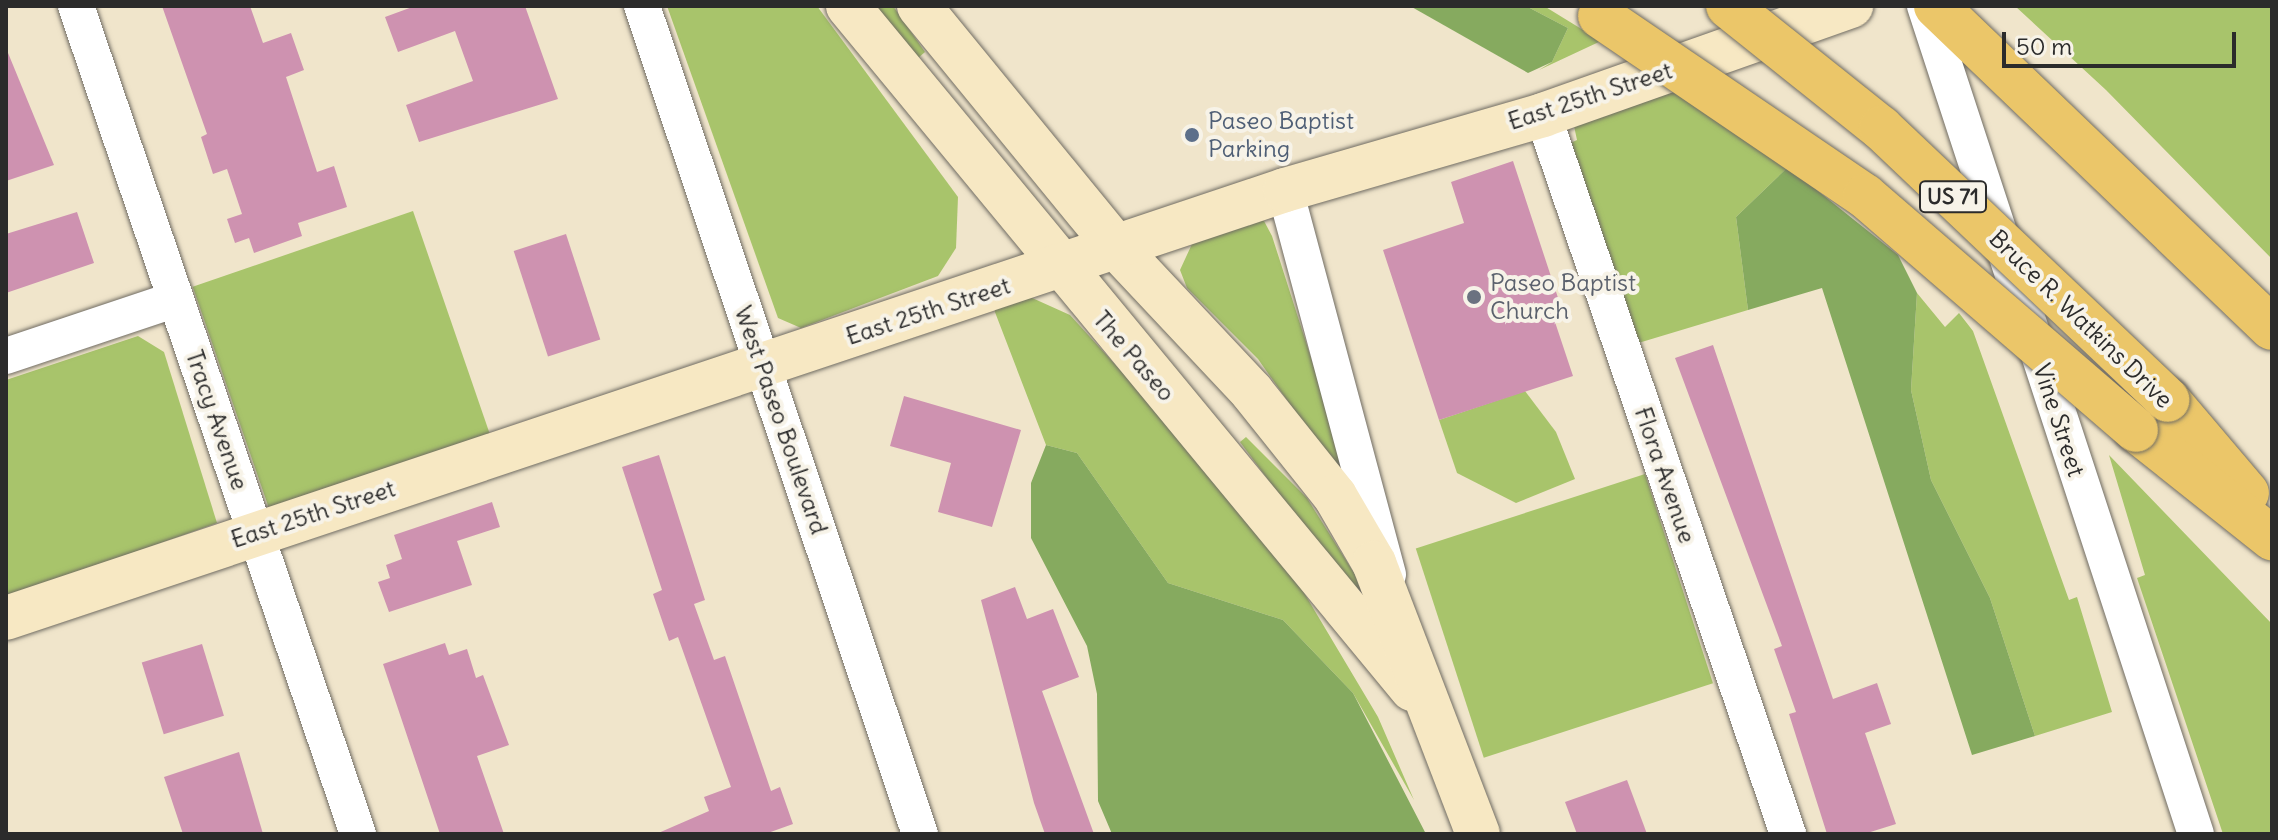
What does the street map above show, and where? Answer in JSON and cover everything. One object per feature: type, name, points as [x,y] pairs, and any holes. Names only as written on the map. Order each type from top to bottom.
[{"type":"highway","name":"Bruce R. Watkins Drive","points":[[1728,6],[1881,128],[2168,400],[2272,523]]},
{"type":"highway","points":[[1936,6],[2266,322]]},
{"type":"highway","points":[[1592,11],[1865,196],[2136,430],[2272,538]]},
{"type":"street","name":"Tracy Avenue","points":[[76,6],[358,834]]},
{"type":"street","name":"West Paseo Boulevard","points":[[642,6],[920,834]]},
{"type":"street","name":"The Paseo","points":[[848,6],[1058,269],[1425,703]]},
{"type":"street","name":"The Paseo","points":[[919,6],[1116,247],[1252,392],[1335,496],[1395,615],[1425,703],[1478,834]]},
{"type":"street","name":"East 25th Street","points":[[6,618],[1058,269],[1285,190],[1543,115],[1851,6]]},
{"type":"street","name":"Vine Street","points":[[1925,6],[2196,834]]},
{"type":"street","name":"Flora Avenue","points":[[1543,115],[1788,834]]},
{"type":"street","points":[[1285,190],[1376,511],[1395,615]]},
{"type":"street","points":[[6,356],[176,299]]},
{"type":"green space","points":[[667,6],[817,6],[958,197],[956,248],[938,276],[801,328],[778,318]]},
{"type":"green space","points":[[865,6],[893,6],[925,52],[917,59]]},
{"type":"green space","points":[[1410,6],[1526,6],[1568,28],[1552,62],[1528,73]]},
{"type":"green space","points":[[1526,6],[1544,6],[1601,41],[1539,70],[1552,62],[1568,28]]},
{"type":"green space","points":[[2015,6],[2272,6],[2272,259],[2106,90]]},
{"type":"green space","points":[[1675,91],[1788,167],[1736,217],[1748,310],[1635,344],[1568,144],[1577,140],[1574,126]]},
{"type":"green space","points":[[1788,167],[1898,255],[1917,293],[1911,390],[1931,480],[1990,598],[2035,736],[1972,755],[1822,288],[1748,310],[1736,217]]},
{"type":"green space","points":[[413,211],[492,440],[271,516],[193,287]]},
{"type":"green space","points":[[1254,220],[1264,221],[1272,236],[1345,464],[1339,474],[1258,359],[1187,288],[1180,270],[1192,244]]},
{"type":"green space","points":[[1917,293],[1945,327],[1959,313],[1973,331],[2069,600],[2077,597],[2112,712],[2035,736],[1990,598],[1931,480],[1911,390]]},
{"type":"green space","points":[[1030,297],[1070,315],[1215,474],[1297,581],[1378,717],[1414,800],[1353,693],[1283,620],[1168,583],[1077,453],[1046,445],[993,307]]},
{"type":"green space","points":[[138,336],[164,352],[217,523],[6,598],[6,380]]},
{"type":"green space","points":[[1525,391],[1556,432],[1575,479],[1516,503],[1457,473],[1439,420]]},
{"type":"green space","points":[[1246,437],[1307,498],[1364,589],[1354,595],[1240,442]]},
{"type":"green space","points":[[1046,445],[1077,453],[1168,583],[1283,620],[1353,693],[1426,834],[1112,834],[1098,801],[1097,694],[1087,646],[1031,538],[1031,483]]},
{"type":"green space","points":[[2109,455],[2272,624],[2272,834],[2223,834],[2137,578],[2145,575]]},
{"type":"green space","points":[[1645,474],[1713,683],[1484,758],[1416,548]]},
{"type":"building","points":[[162,6],[250,6],[263,43],[291,33],[304,70],[286,77],[317,172],[334,166],[347,207],[298,223],[302,236],[254,253],[249,238],[235,243],[227,219],[242,214],[227,169],[213,174],[201,137],[207,134]]},
{"type":"building","points":[[415,6],[525,6],[558,99],[419,142],[406,105],[473,81],[455,31],[398,52],[385,17]]},
{"type":"building","points":[[6,48],[54,165],[6,181]]},
{"type":"building","name":"Paseo Baptist Church","points":[[1513,161],[1564,316],[1554,319],[1573,376],[1439,420],[1383,250],[1464,223],[1451,182]]},
{"type":"building","points":[[77,212],[94,263],[6,293],[6,234]]},
{"type":"building","points":[[566,234],[600,340],[548,357],[514,251]]},
{"type":"building","points":[[1713,345],[1833,699],[1877,683],[1891,724],[1865,733],[1896,824],[1864,834],[1827,834],[1789,714],[1796,712],[1774,649],[1782,646],[1675,358]]},
{"type":"building","points":[[904,396],[1021,430],[992,527],[938,512],[951,463],[890,446]]},
{"type":"building","points":[[659,455],[705,600],[694,604],[714,660],[725,656],[771,791],[780,787],[793,824],[765,834],[656,834],[709,811],[704,797],[731,787],[678,637],[669,641],[653,594],[662,590],[622,467]]},
{"type":"building","points":[[492,502],[500,527],[457,541],[472,585],[389,612],[378,582],[390,578],[386,565],[402,559],[394,535]]},
{"type":"building","points":[[1015,587],[1027,619],[1053,609],[1079,677],[1042,691],[1094,834],[1045,834],[1034,803],[981,600]]},
{"type":"building","points":[[445,643],[449,655],[467,649],[476,678],[483,675],[509,745],[477,756],[504,834],[440,834],[383,664]]},
{"type":"building","points":[[202,644],[224,716],[164,734],[142,662]]},
{"type":"building","points":[[239,752],[263,834],[183,834],[164,777]]},
{"type":"building","points":[[1627,780],[1647,834],[1577,834],[1565,802]]},
{"type":"place","name":"Paseo Baptist Parking","points":[[1192,135]]},
{"type":"place","name":"Paseo Baptist Church","points":[[1474,297]]}]
